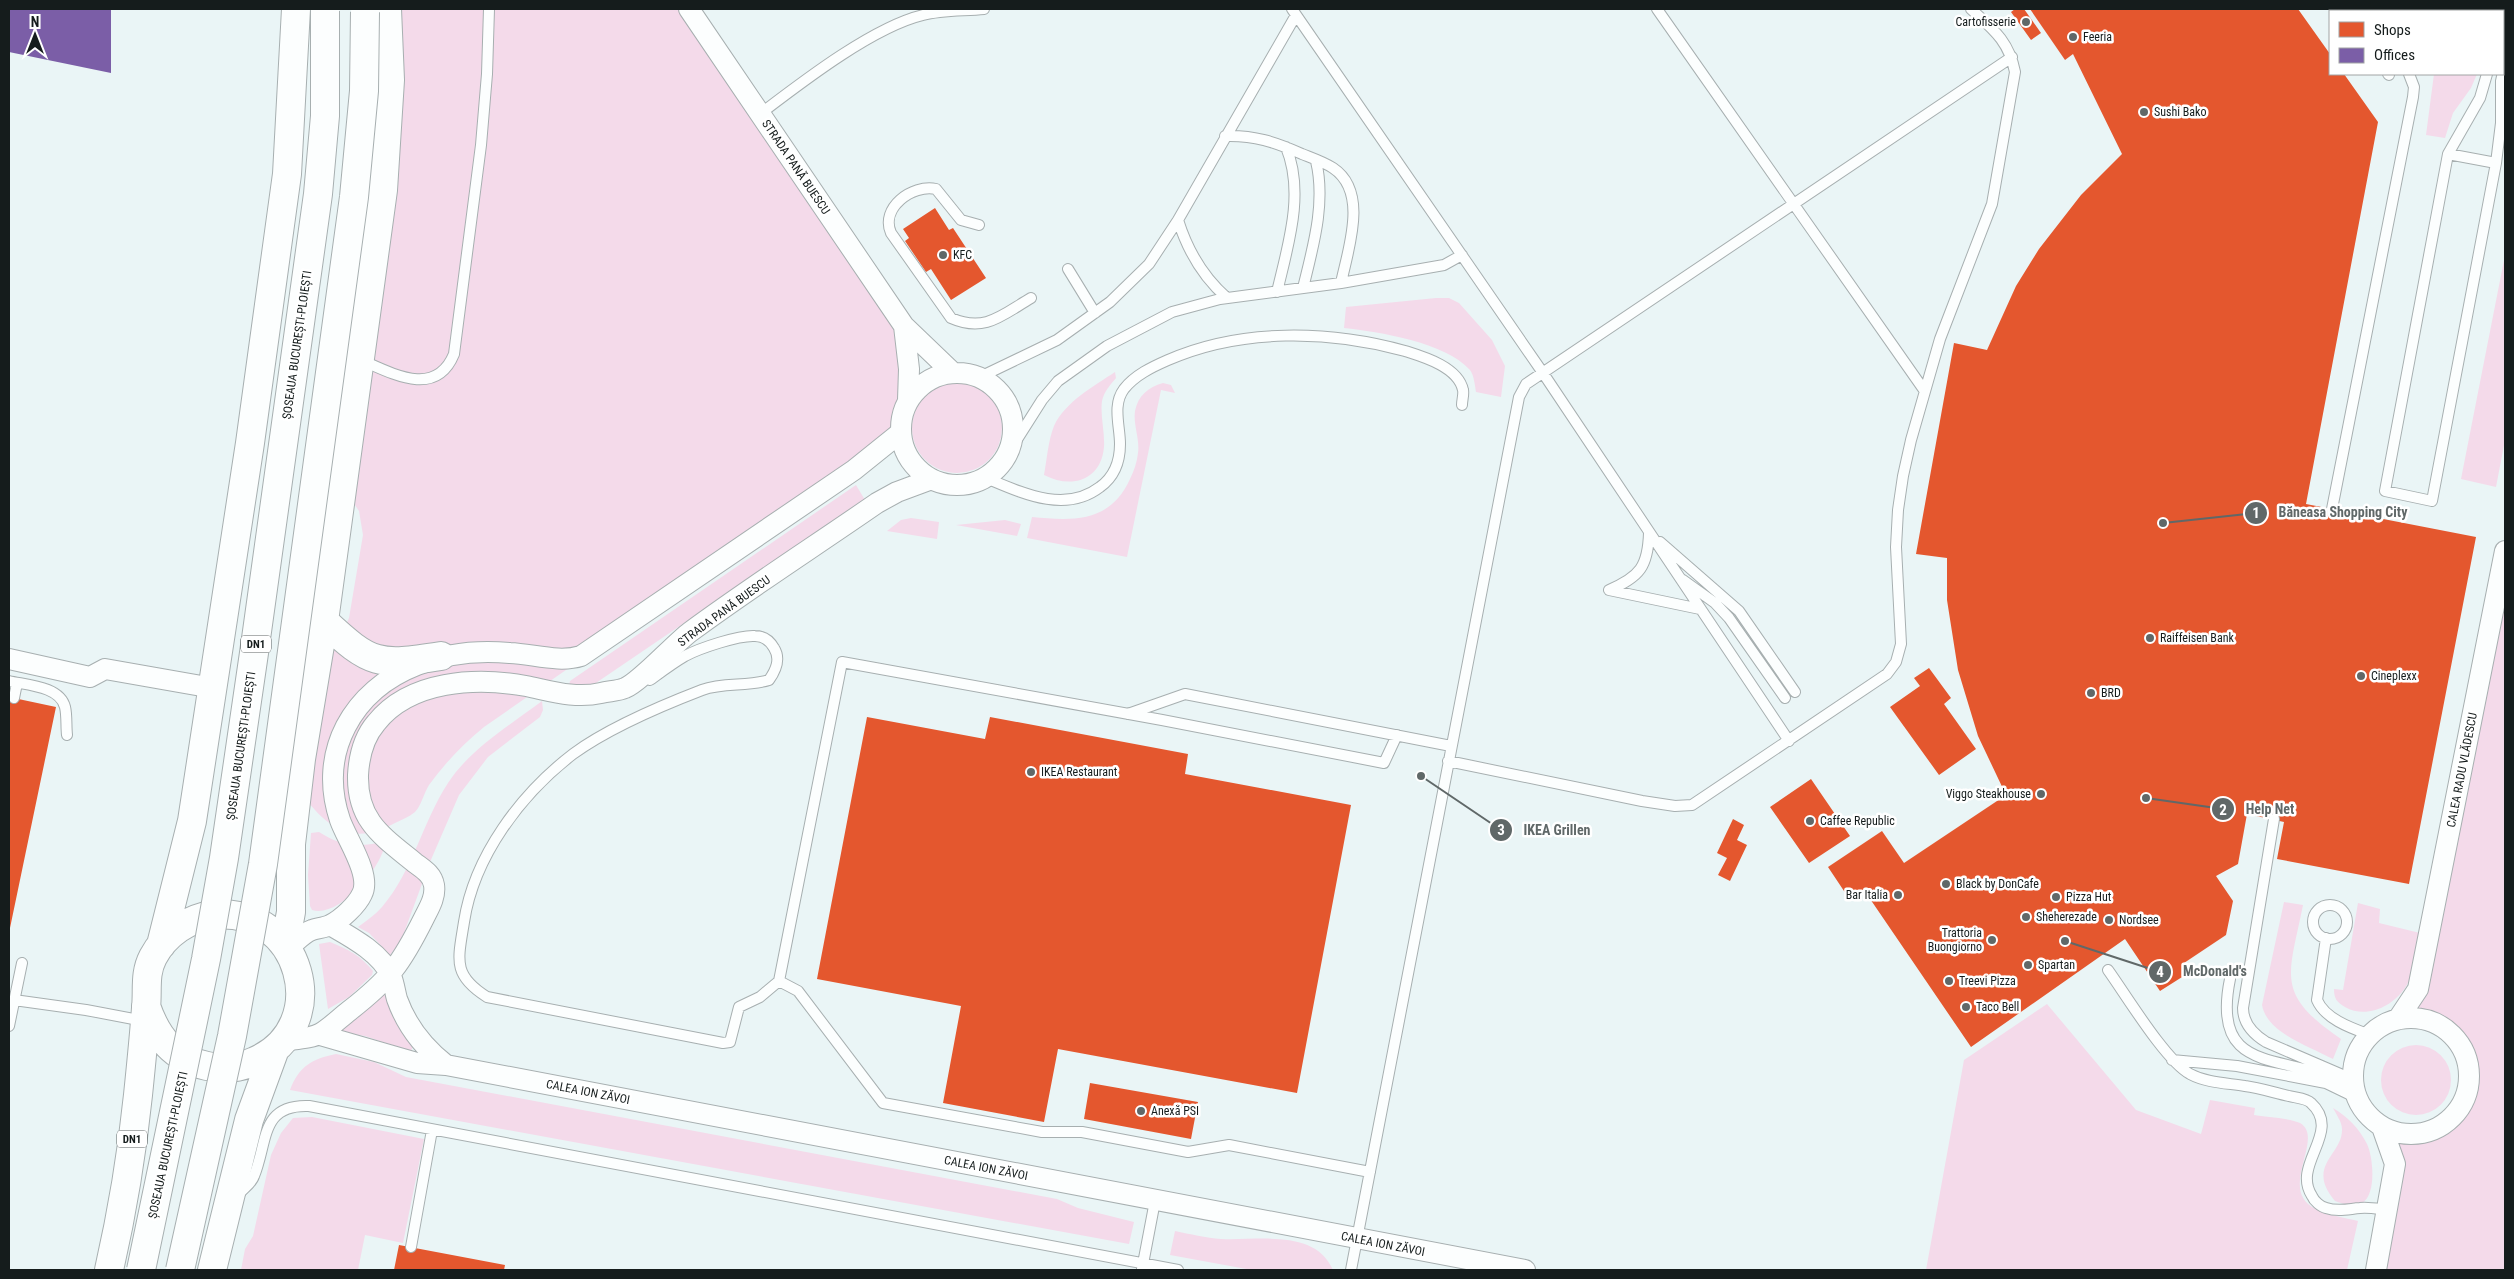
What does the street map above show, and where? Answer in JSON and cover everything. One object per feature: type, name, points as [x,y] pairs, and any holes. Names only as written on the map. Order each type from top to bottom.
[{"type":"highway","name":"DN1","points":[[109,1270],[134,1130],[146,1014],[145,993],[148,969],[161,944],[190,830],[250,443],[287,174],[296,9]]},
{"type":"highway","name":"ȘOSEAUA BUCUREȘTI-PLOIEȘTI","points":[[141,1270],[206,958],[224,858],[254,653],[318,194],[325,116],[324,10]]},
{"type":"highway","name":"DN1","points":[[212,1270],[249,1120],[278,1045],[296,1016],[300,994],[298,972],[301,934],[291,844],[300,759],[324,622],[384,171],[390,80],[372,10]]},
{"type":"highway","name":"DN1","points":[[180,1270],[232,1036],[262,864],[354,198],[372,10]]},
{"type":"highway","points":[[324,622],[352,648],[371,657],[400,663],[441,656]]},
{"type":"highway","name":"DN1","points":[[161,944],[188,923],[204,916],[220,914],[250,919],[264,925],[301,934]]},
{"type":"highway","name":"DN1","points":[[146,1014],[159,1036],[170,1048],[183,1058],[199,1065],[231,1069],[261,1058],[278,1045]]},
{"type":"street","name":"STRADA PANĂ BUESCU","points":[[689,9],[904,326],[952,372]]},
{"type":"street","name":"STRADA PANĂ BUESCU","points":[[904,326],[909,369],[908,400]]},
{"type":"street","points":[[952,372],[980,377],[1002,394],[1010,407],[1014,433],[1009,452],[1001,465],[986,478],[960,485],[946,484],[932,479],[911,462],[905,452],[900,433],[901,419],[908,400],[920,386],[934,377],[952,372]]},
{"type":"street","points":[[301,934],[356,903],[364,890],[362,869],[336,805],[334,764],[342,734],[350,717],[379,686],[402,672],[441,656],[492,652],[564,658],[581,656],[854,470],[900,433]]},
{"type":"street","name":"STRADA PANĂ BUESCU","points":[[278,1045],[320,1034],[391,975],[412,944],[433,899],[434,885],[430,874],[394,846],[370,823],[362,809],[358,791],[358,770],[362,749],[375,723],[402,700],[457,683],[481,681],[506,683],[578,695],[596,694],[628,687],[689,633],[869,509],[897,492],[932,479]]},
{"type":"street","name":"CALEA RADU VLĂDESCU","points":[[2398,1019],[2418,989],[2505,551]]},
{"type":"street","points":[[9,659],[90,677],[105,669],[213,688]]},
{"type":"street","name":"CALEA ION ZĂVOI","points":[[301,934],[367,949],[391,975],[397,998],[414,1034],[422,1045],[446,1065]]},
{"type":"street","points":[[2418,989],[2431,1021]]},
{"type":"street","points":[[2395,1164],[2425,1133],[2445,1124],[2458,1112],[2466,1097],[2470,1081],[2468,1059],[2463,1048],[2449,1031],[2431,1021],[2409,1017],[2398,1019],[2383,1025],[2370,1034],[2360,1048],[2354,1063],[2354,1088],[2363,1110],[2382,1127],[2402,1134],[2425,1133]]},
{"type":"street","name":"CALEA ION ZĂVOI","points":[[320,1034],[417,1063],[446,1065],[1525,1270]]},
{"type":"street","points":[[2376,1270],[2395,1164],[2382,1127]]},
{"type":"lane","points":[[360,360],[394,375],[414,380],[431,378],[449,366],[454,354],[480,146],[487,74],[489,9]]},
{"type":"lane","points":[[760,114],[858,46],[897,23],[924,14],[984,9]]},
{"type":"lane","points":[[1657,9],[1924,390]]},
{"type":"lane","points":[[1448,761],[1606,794],[1683,806],[1703,800],[1887,674],[1896,662],[1901,644],[1896,547],[1898,510],[1911,440],[1940,340],[1992,204],[2015,72],[2012,57],[2001,37],[1971,9]]},
{"type":"lane","points":[[980,377],[1058,340],[1095,313],[1132,282],[1149,264],[1178,220],[1294,12],[1543,373],[1789,741]]},
{"type":"lane","points":[[1351,1270],[1519,397],[1526,384],[2012,57]]},
{"type":"lane","points":[[2332,509],[2413,97],[2414,87],[2409,75]]},
{"type":"lane","points":[[2488,75],[2480,98],[2448,154],[2385,491],[2432,501],[2496,163],[2501,123],[2502,75]]},
{"type":"lane","points":[[1225,136],[1248,136],[1286,147],[1334,169],[1346,182],[1352,197],[1353,219],[1341,283]]},
{"type":"lane","points":[[1277,292],[1295,194],[1294,173],[1286,147]]},
{"type":"lane","points":[[2448,154],[2496,163]]},
{"type":"lane","points":[[1303,288],[1320,197],[1321,181],[1316,160]]},
{"type":"lane","points":[[979,225],[961,220],[936,189],[927,187],[919,189],[893,206],[887,224],[891,233],[951,318],[966,323],[985,324],[1030,298]]},
{"type":"lane","points":[[1178,220],[1204,276],[1227,298]]},
{"type":"lane","points":[[1009,452],[1051,388],[1071,370],[1107,346],[1172,312],[1227,298],[1341,283],[1444,265],[1462,255]]},
{"type":"lane","points":[[1068,269],[1095,313]]},
{"type":"lane","points":[[986,478],[1018,491],[1046,499],[1067,500],[1093,492],[1113,473],[1118,461],[1118,402],[1123,391],[1132,380],[1144,371],[1195,348],[1222,342],[1285,335],[1338,339],[1385,346],[1435,362],[1454,375],[1463,389],[1462,405]]},
{"type":"lane","points":[[1649,532],[1648,553],[1644,566],[1630,582],[1609,590],[1700,609]]},
{"type":"lane","points":[[1649,532],[1738,610],[1795,692]]},
{"type":"lane","points":[[1678,577],[1716,603],[1730,618],[1785,698]]},
{"type":"lane","points":[[628,687],[647,682],[686,656],[740,638],[754,636],[765,638],[776,651],[777,665],[769,680],[703,690],[640,716],[574,754],[538,787],[493,842],[482,867],[465,914],[459,961],[462,975],[471,987],[487,997],[723,1043],[730,1042],[733,1037],[739,1007],[760,997],[779,981],[842,662],[1384,763],[1397,735]]},
{"type":"lane","points":[[14,698],[13,682],[48,690],[62,699],[65,707],[67,735]]},
{"type":"lane","points":[[1127,714],[1184,694],[1451,746]]},
{"type":"lane","points":[[2274,819],[2243,1008],[2244,1020],[2257,1037],[2354,1088]]},
{"type":"lane","points":[[2326,938],[2317,1000],[2328,1014],[2352,1028],[2370,1034]]},
{"type":"lane","points":[[9,1026],[12,1001],[22,963]]},
{"type":"lane","points":[[2108,970],[2172,1060],[2189,1073],[2206,1081],[2247,1086],[2310,1101],[2320,1113],[2324,1126],[2320,1141],[2310,1158],[2306,1174],[2306,1188],[2314,1200],[2325,1208],[2344,1211],[2360,1208],[2386,1210]]},
{"type":"lane","points":[[2230,979],[2226,1016],[2234,1039],[2244,1049],[2256,1057],[2329,1076],[2354,1088]]},
{"type":"lane","points":[[779,981],[798,991],[883,1103],[1042,1132],[1082,1132],[1188,1152],[1229,1145],[1370,1172]]},
{"type":"lane","points":[[12,1001],[86,1010],[146,1014]]},
{"type":"lane","points":[[2172,1060],[2237,1066],[2354,1088]]},
{"type":"lane","points":[[228,1205],[254,1178],[271,1122],[278,1113],[292,1105],[309,1106],[1142,1267],[1178,1270]]},
{"type":"lane","points":[[411,1247],[432,1130]]},
{"type":"lane","points":[[1142,1267],[1155,1201]]},
{"type":"shaded area","points":[[387,9],[689,9],[904,326],[908,400],[901,419],[900,433],[854,470],[484,727],[441,769],[429,785],[415,812],[379,830],[364,834],[338,829],[327,822],[297,787],[310,701],[349,618],[363,535],[359,511],[342,486]]},
{"type":"shaded area","points":[[2404,9],[2489,9],[2489,10]]},
{"type":"shaded area","points":[[2434,75],[2477,75],[2471,88],[2453,113],[2445,138],[2426,135]]},
{"type":"shaded area","points":[[2505,255],[2505,440],[2496,487],[2461,479]]},
{"type":"shaded area","points":[[1449,298],[1459,303],[1492,340],[1505,366],[1501,397],[1476,392],[1470,370],[1459,360],[1445,352],[1411,340],[1375,332],[1344,328],[1346,307]]},
{"type":"shaded area","points":[[1115,372],[1116,378],[1109,386],[1102,401],[1104,447],[1102,459],[1097,468],[1083,479],[1074,481],[1054,479],[1044,475],[1050,438],[1059,417],[1081,395]]},
{"type":"shaded area","points":[[957,383],[974,387],[989,396],[998,411],[1002,428],[998,445],[989,460],[974,469],[957,473],[940,469],[925,460],[916,445],[912,428],[916,411],[925,396],[940,387]]},
{"type":"shaded area","points":[[1163,383],[1171,385],[1175,393],[1161,390],[1127,557],[1027,538],[1032,517],[1062,519],[1089,516],[1112,504],[1122,493],[1133,473],[1138,456],[1135,422],[1136,406],[1144,393]]},
{"type":"shaded area","points":[[856,485],[865,500],[565,704],[570,681]]},
{"type":"shaded area","points":[[911,518],[939,522],[937,539],[887,531],[901,520]]},
{"type":"shaded area","points":[[1005,520],[1021,524],[1017,536],[956,525]]},
{"type":"shaded area","points":[[2505,550],[2505,1270],[2376,1270],[2402,1134],[2417,1134],[2440,1128],[2446,1124],[2458,1110],[2469,1071],[2469,1060],[2459,1040],[2441,1027],[2409,1017]]},
{"type":"shaded area","points":[[542,701],[543,710],[540,717],[488,757],[459,795],[430,862],[401,941],[390,955],[369,933],[358,927],[379,910],[393,893],[410,862],[439,798],[457,770],[491,738]]},
{"type":"shaded area","points":[[319,832],[346,844],[377,843],[384,848],[374,869],[356,891],[334,907],[323,911],[312,910],[310,906],[308,875],[311,833]]},
{"type":"shaded area","points":[[2284,902],[2303,905],[2291,966],[2292,981],[2296,995],[2305,1009],[2341,1039],[2333,1059],[2301,1044],[2280,1031],[2266,1015],[2262,1005]]},
{"type":"shaded area","points":[[2358,903],[2380,909],[2379,923],[2420,933],[2413,969],[2400,995],[2386,1006],[2361,1012],[2345,1007],[2336,1000],[2334,992],[2334,989],[2343,990]]},
{"type":"shaded area","points":[[330,942],[354,954],[373,971],[372,975],[349,997],[328,1009],[319,944]]},
{"type":"shaded area","points":[[383,992],[390,1001],[413,1046],[411,1052],[365,1036],[339,1032]]},
{"type":"shaded area","points":[[2047,1004],[2136,1110],[2201,1134],[2210,1100],[2255,1108],[2254,1115],[2300,1123],[2307,1130],[2308,1140],[2300,1177],[2300,1190],[2305,1200],[2321,1211],[2358,1221],[2347,1270],[1926,1270],[1964,1060]]},
{"type":"shaded area","points":[[2409,1045],[2423,1045],[2436,1051],[2445,1060],[2451,1073],[2449,1093],[2441,1105],[2423,1115],[2409,1115],[2396,1109],[2387,1100],[2381,1087],[2381,1073],[2387,1060],[2396,1051]]},
{"type":"shaded area","points":[[336,1054],[374,1062],[406,1077],[1057,1199],[1078,1208],[1134,1222],[1129,1244],[290,1090],[302,1069],[307,1065],[320,1058]]},
{"type":"shaded area","points":[[2333,1108],[2344,1115],[2357,1128],[2367,1144],[2371,1157],[2372,1184],[2370,1192],[2367,1199],[2356,1205],[2335,1201],[2327,1189],[2324,1178],[2324,1169],[2341,1138],[2342,1126]]},
{"type":"shaded area","points":[[312,1117],[424,1139],[403,1243],[365,1235],[358,1270],[241,1270],[245,1249],[253,1236],[271,1155],[281,1133],[293,1118]]},
{"type":"shaded area","points":[[1175,1231],[1215,1238],[1268,1239],[1299,1242],[1313,1248],[1325,1257],[1333,1270],[1252,1270],[1170,1255]]},
{"type":"building: Shops","name":"Cartofisserie","points":[[2015,9],[2024,9],[2041,33],[2031,40],[2011,12]]},
{"type":"building: Shops","points":[[2030,9],[2298,9],[2329,53],[2329,75],[2345,75],[2378,122],[2306,504],[2476,537],[2409,884],[2277,859],[2284,822],[2247,814],[2238,864],[2216,876],[2233,901],[2226,935],[2184,963],[2190,972],[2160,991],[2125,939],[1971,1047],[1864,890],[1850,900],[1828,867],[1882,831],[1904,863],[2006,795],[1978,736],[1958,670],[1947,600],[1947,558],[1916,554],[1954,343],[1987,350],[2016,286],[2039,249],[2081,195],[2122,154],[2073,54],[2065,60]]},
{"type":"building: Shops","name":"KFC","points":[[935,208],[949,230],[953,228],[986,278],[951,300],[931,269],[926,272],[905,241],[909,238],[903,229]]},
{"type":"building: Shops","points":[[1929,668],[1951,698],[1944,704],[1976,749],[1939,775],[1890,707],[1920,686],[1914,678]]},
{"type":"building: Shops","points":[[9,697],[56,707],[10,928],[9,928]]},
{"type":"building: Shops","points":[[867,717],[985,739],[990,717],[1188,754],[1185,774],[1351,805],[1297,1093],[1058,1049],[1044,1122],[943,1103],[961,1006],[817,979]]},
{"type":"building: Shops","name":"Caffee Republic","points":[[1811,779],[1850,836],[1809,863],[1770,807]]},
{"type":"building: Shops","points":[[1733,819],[1744,825],[1737,840],[1747,845],[1730,881],[1718,875],[1727,858],[1717,853]]},
{"type":"building: Shops","name":"Anexă PSI","points":[[1090,1083],[1198,1102],[1191,1139],[1084,1119]]},
{"type":"building: Shops","points":[[399,1245],[505,1265],[504,1270],[394,1270]]},
{"type":"building: Offices","points":[[9,9],[111,9],[111,73],[9,52]]},
{"type":"place","name":"Cartofisserie","points":[[2026,22]]},
{"type":"place","name":"Feeria","points":[[2073,37]]},
{"type":"place","name":"Sushi Bako","points":[[2144,112]]},
{"type":"place","name":"KFC","points":[[943,255]]},
{"type":"place","name":"Băneasa Shopping City","points":[[2163,523]]},
{"type":"place","name":"Raiffeisen Bank","points":[[2150,638]]},
{"type":"place","name":"Cineplexx","points":[[2361,676]]},
{"type":"place","name":"BRD","points":[[2091,693]]},
{"type":"place","name":"IKEA Restaurant","points":[[1031,772]]},
{"type":"place","name":"IKEA Grillen","points":[[1421,776]]},
{"type":"place","name":"Viggo Steakhouse","points":[[2041,794]]},
{"type":"place","name":"Help Net","points":[[2146,798]]},
{"type":"place","name":"Caffee Republic","points":[[1810,821]]},
{"type":"place","name":"Black by DonCafe","points":[[1946,884]]},
{"type":"place","name":"Bar Italia","points":[[1898,895]]},
{"type":"place","name":"Pizza Hut","points":[[2056,897]]},
{"type":"place","name":"Sheherezade","points":[[2026,917]]},
{"type":"place","name":"Nordsee","points":[[2109,920]]},
{"type":"place","name":"Trattoria Buongiorno","points":[[1992,940]]},
{"type":"place","name":"McDonald's","points":[[2065,941]]},
{"type":"place","name":"Spartan","points":[[2028,965]]},
{"type":"place","name":"Treevi Pizza","points":[[1949,981]]},
{"type":"place","name":"Taco Bell","points":[[1966,1007]]},
{"type":"place","name":"Anexă PSI","points":[[1141,1111]]}]
